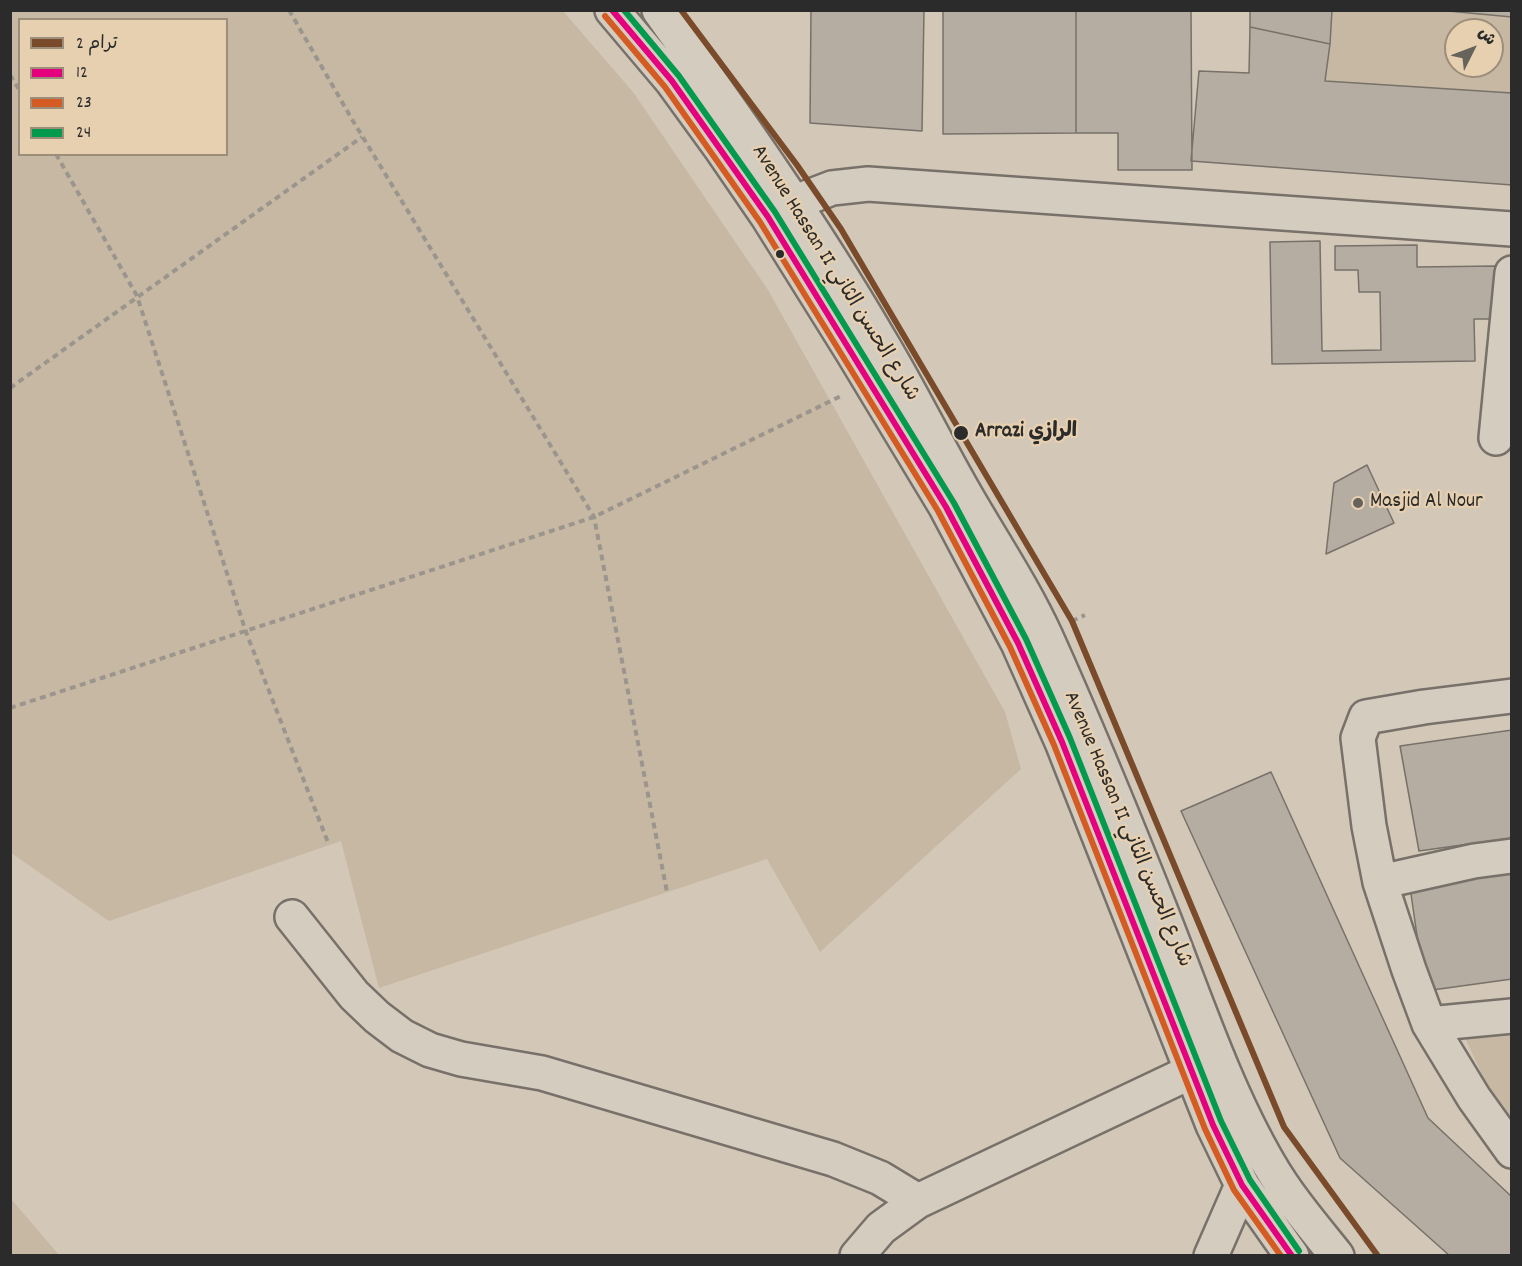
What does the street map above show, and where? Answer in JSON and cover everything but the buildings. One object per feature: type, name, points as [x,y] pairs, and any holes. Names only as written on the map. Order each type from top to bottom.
[{"type":"main road","name":"Avenue Hassan II شارع الحسن الثاني","points":[[612,10],[672,81],[720,147],[781,210],[879,337],[1044,633],[1135,845],[1205,1065],[1213,1125],[1242,1185],[1292,1256]]},
{"type":"main road","name":"Avenue Hassan II شارع الحسن الثاني","points":[[659,10],[722,98],[870,382],[946,507],[1018,643],[1205,1065],[1246,1121],[1269,1164],[1298,1209],[1337,1256]]},
{"type":"main road","points":[[781,210],[832,188],[868,184],[1512,229]]},
{"type":"main road","points":[[1496,438],[1512,273]]},
{"type":"main road","points":[[1512,696],[1366,717],[1358,738],[1365,804],[1380,882],[1429,1024],[1474,1098],[1512,1151]]},
{"type":"main road","points":[[1380,882],[1474,861],[1512,856]]},
{"type":"main road","points":[[292,917],[354,995],[402,1036],[430,1050],[461,1059],[543,1073],[833,1159],[880,1178],[918,1201]]},
{"type":"main road","points":[[1429,1024],[1512,1016]]},
{"type":"main road","points":[[858,1256],[882,1228],[918,1201],[1205,1065]]},
{"type":"main road","points":[[1211,1256],[1242,1185]]},
{"type":"path","points":[[289,10],[362,137],[594,518],[667,892]]},
{"type":"path","points":[[10,75],[18,88]]},
{"type":"path","points":[[10,388],[362,137]]},
{"type":"path","points":[[57,156],[137,296],[246,632],[329,845]]},
{"type":"path","points":[[10,708],[594,518],[870,382]]},
{"type":"shaded area","points":[[11,10],[563,11],[633,92],[768,290],[1005,712],[1021,769],[820,952],[767,859],[379,988],[341,841],[109,921],[10,851]]},
{"type":"shaded area","points":[[1437,10],[1511,17],[1511,93],[1325,81],[1332,11]]},
{"type":"shaded area","points":[[1511,1026],[1511,1127],[1502,1118],[1462,1031]]},
{"type":"shaded area","points":[[11,1199],[59,1255],[11,1255]]},
{"type":"tram line","name":"2","points":[[681,10],[797,165],[841,229],[1072,621],[1284,1127],[1378,1256]]},
{"type":"transit line","name":"12","points":[[612,10],[672,81],[768,217],[946,507],[1018,643],[1062,742],[1213,1125],[1242,1185],[1292,1256]]},
{"type":"transit line","name":"24","points":[[624,10],[679,76],[775,212],[954,503],[1026,639],[1070,738],[1221,1121],[1250,1180],[1299,1251]]},
{"type":"transit line","name":"23","points":[[605,16],[665,87],[760,222],[938,511],[1010,647],[1054,745],[1205,1129],[1234,1190],[1281,1256]]},
{"type":"place","name":"Arrazi الرازي","points":[[961,433]]},
{"type":"place","name":"Masjid Al Nour","points":[[1358,503]]}]
